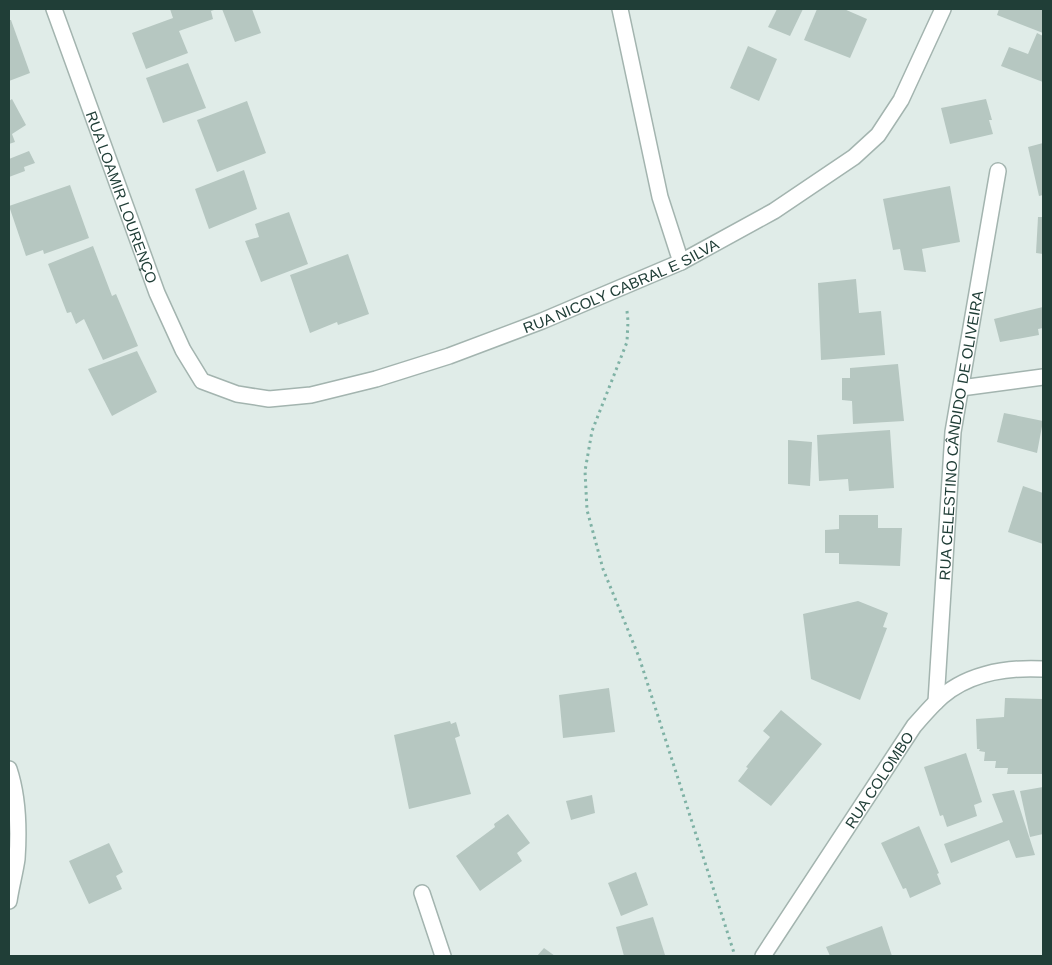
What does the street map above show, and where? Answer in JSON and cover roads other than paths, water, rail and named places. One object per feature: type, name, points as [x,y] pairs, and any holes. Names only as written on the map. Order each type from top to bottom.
[{"type":"street","name":"RUA LOAMIR LOURENÇO","points":[[54,9],[157,293],[183,350],[202,381]]},
{"type":"street","points":[[620,9],[660,197],[681,262]]},
{"type":"street","name":"RUA NICOLY CABRAL E SILVA","points":[[202,381],[237,394],[269,399],[311,394],[376,379],[449,356],[542,321],[681,262],[774,211],[819,182],[854,157],[878,135],[901,100],[943,9]]},
{"type":"street","name":"RUA CELESTINO CÂNDIDO DE OLIVEIRA","points":[[936,702],[953,432],[998,171]]},
{"type":"street","points":[[961,388],[1043,378]]},
{"type":"street","name":"RUA COLOMBO","points":[[763,956],[914,726],[936,702],[952,689],[971,678],[999,671],[1023,668],[1043,669]]},
{"type":"street","points":[[9,769],[17,819],[17,859],[9,901]]},
{"type":"street","points":[[422,893],[443,956]]}]
